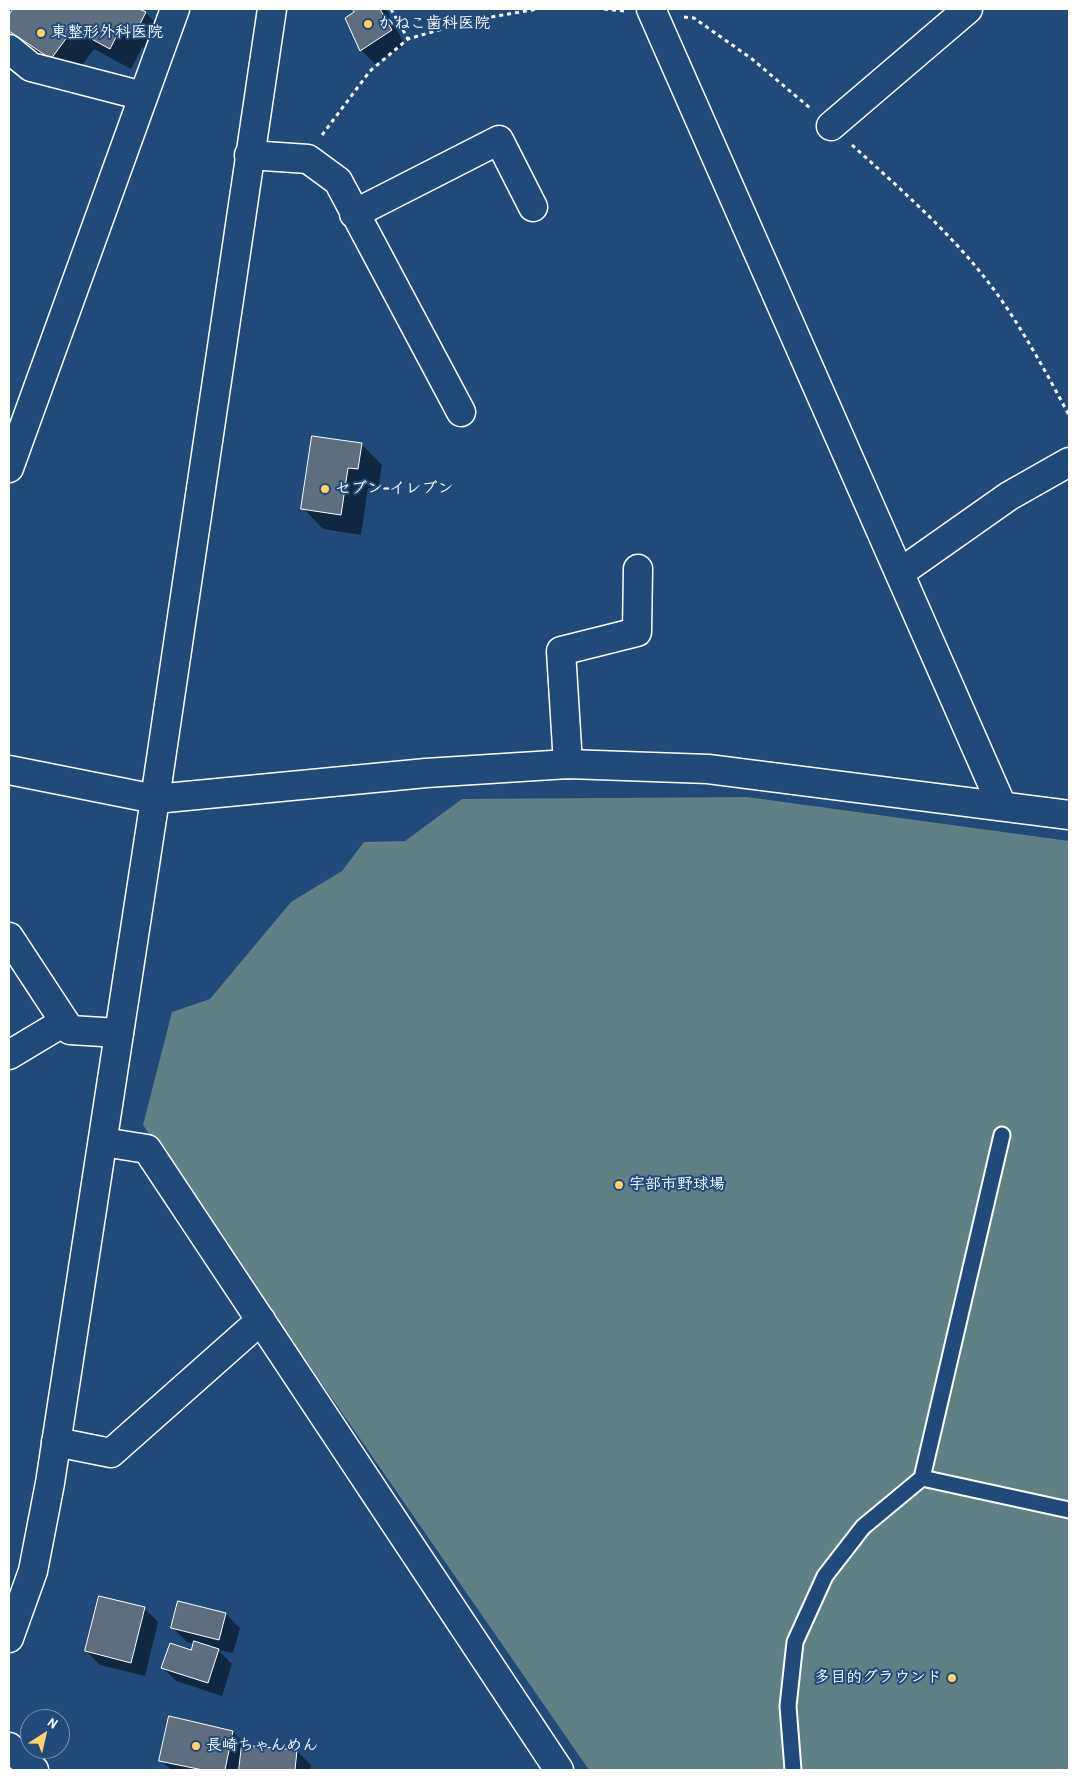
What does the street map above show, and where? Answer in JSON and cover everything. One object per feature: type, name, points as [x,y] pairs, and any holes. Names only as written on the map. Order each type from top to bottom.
[{"type":"main road","points":[[9,468],[175,9]]},
{"type":"main road","points":[[9,1638],[23,1602],[41,1539],[156,799],[249,155],[272,9]]},
{"type":"main road","points":[[831,126],[968,9]]},
{"type":"main road","points":[[652,11],[1002,806]]},
{"type":"main road","points":[[9,50],[30,67],[143,96]]},
{"type":"main road","points":[[354,214],[499,140],[534,207]]},
{"type":"main road","points":[[249,155],[308,160],[338,180],[354,214],[461,412]]},
{"type":"main road","points":[[900,572],[1009,496],[1069,462]]},
{"type":"main road","points":[[568,764],[561,650],[638,632],[638,569]]},
{"type":"main road","points":[[9,770],[156,799],[426,773],[568,764],[708,769],[1069,815]]},
{"type":"main road","points":[[9,937],[70,1030],[119,1033]]},
{"type":"main road","points":[[9,1055],[64,1022]]},
{"type":"main road","points":[[103,1142],[147,1149],[559,1770]]},
{"type":"main road","points":[[56,1442],[110,1453],[261,1320]]},
{"type":"main road","points":[[9,1747],[34,1770]]},
{"type":"lane","points":[[793,1770],[788,1706],[795,1642],[825,1576],[863,1527],[922,1478],[1002,1135]]},
{"type":"lane","points":[[922,1478],[1069,1510]]},
{"type":"path","points":[[391,9],[408,39]]},
{"type":"path","points":[[308,160],[330,122],[370,71],[408,39],[473,20],[538,9]]},
{"type":"path","points":[[652,11],[694,18],[752,59],[831,126],[919,205],[982,274],[1038,357],[1069,415]]},
{"type":"green space","points":[[747,797],[1069,841],[1069,1770],[589,1770],[143,1125],[172,1012],[210,999],[291,902],[342,871],[364,842],[405,841],[462,799]]},
{"type":"building","name":"東整形外科医院","points":[[13,9],[139,9],[146,12],[135,34],[121,27],[110,49],[73,29],[51,59],[9,31],[9,15]]},
{"type":"building","name":"かねこ歯科医院","points":[[352,9],[380,9],[392,30],[360,51],[345,18],[354,12]]},
{"type":"building","name":"セブン-イレブン","points":[[312,436],[362,443],[358,469],[348,468],[341,515],[301,509]]},
{"type":"building","points":[[99,1596],[145,1607],[131,1663],[85,1651]]},
{"type":"building","points":[[178,1601],[226,1613],[219,1640],[171,1628]]},
{"type":"building","points":[[194,1641],[219,1649],[208,1683],[161,1668],[170,1643],[191,1650]]},
{"type":"building","name":"長崎ちゃんめん","points":[[169,1716],[233,1731],[225,1770],[203,1770],[159,1761]]},
{"type":"building","points":[[242,1745],[297,1750],[295,1770],[239,1770]]},
{"type":"place","name":"かねこ歯科医院","points":[[368,24]]},
{"type":"place","name":"東整形外科医院","points":[[41,33]]},
{"type":"place","name":"セブン-イレブン","points":[[325,489]]},
{"type":"place","name":"宇部市野球場","points":[[619,1185]]},
{"type":"place","name":"多目的グラウンド","points":[[952,1678]]},
{"type":"place","name":"長崎ちゃんめん","points":[[196,1746]]}]
